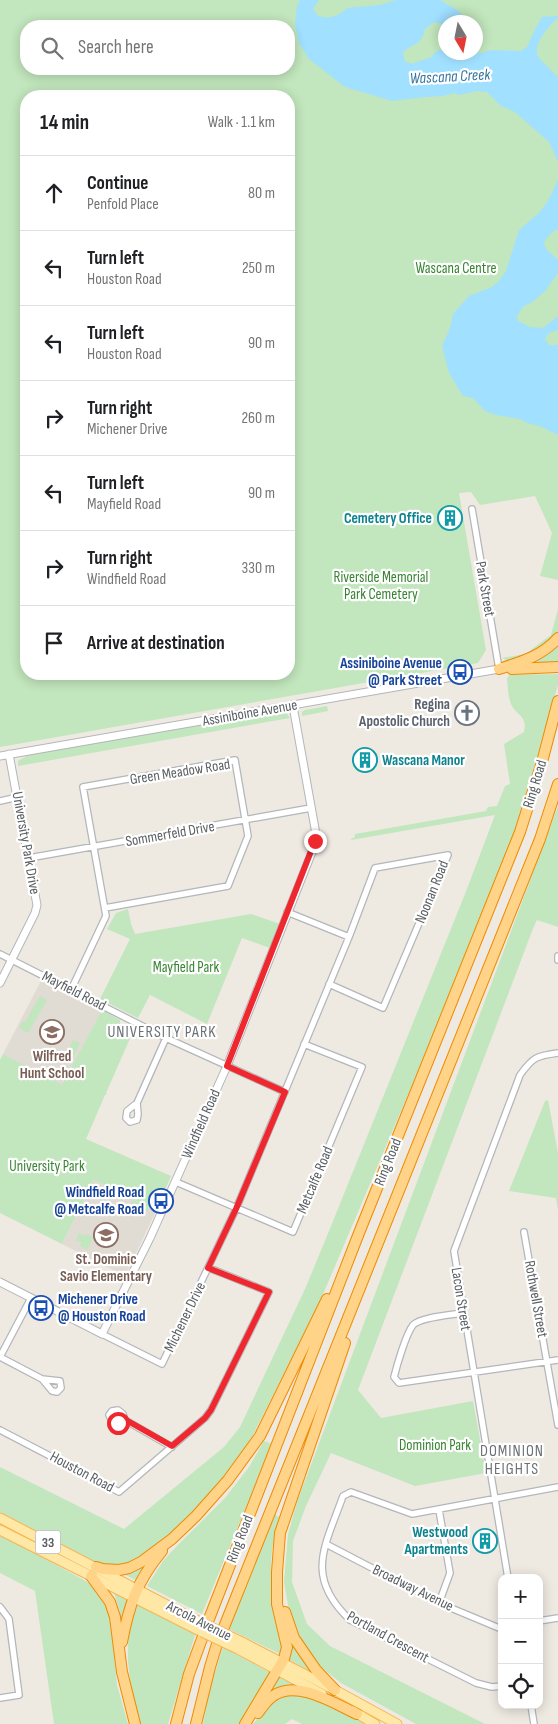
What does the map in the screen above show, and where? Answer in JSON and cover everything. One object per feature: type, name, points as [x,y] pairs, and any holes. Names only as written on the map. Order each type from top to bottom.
[{"type":"highway","points":[[499,669],[542,653],[558,638]]},
{"type":"highway","points":[[499,669],[555,667]]},
{"type":"highway","name":"Ring Road","points":[[209,1619],[359,1233],[520,832],[542,762],[558,701]]},
{"type":"highway","name":"Ring Road","points":[[224,1627],[540,839],[558,784]]},
{"type":"highway","points":[[120,1653],[134,1593],[154,1561],[172,1539],[196,1516],[228,1480],[260,1436],[359,1233]]},
{"type":"highway","points":[[245,1724],[280,1667],[287,1647],[277,1604],[280,1533],[380,1241]]},
{"type":"highway","points":[[135,1724],[127,1696],[115,1617],[110,1602],[94,1572],[129,1568],[141,1562],[172,1539]]},
{"type":"highway","points":[[277,1572],[284,1610],[294,1638],[316,1670],[335,1690]]},
{"type":"highway","points":[[176,1724],[189,1674],[203,1636]]},
{"type":"highway","points":[[196,1724],[217,1644]]},
{"type":"highway","points":[[250,1724],[266,1702],[275,1694],[288,1690],[303,1690],[357,1714]]},
{"type":"main road","name":"Arcola Avenue","points":[[0,1518],[94,1572],[280,1667],[376,1724]]},
{"type":"main road","name":"Arcola Avenue","points":[[0,1530],[94,1572]]},
{"type":"main road","name":"Arcola Avenue","points":[[280,1667],[335,1690],[397,1724]]},
{"type":"street","name":"Park Street","points":[[472,509],[499,669]]},
{"type":"street","name":"Assiniboine Avenue","points":[[0,756],[499,669]]},
{"type":"street","name":"Windfield Road","points":[[102,1334],[150,1238],[227,1066],[315,841],[316,834],[293,706]]},
{"type":"street","name":"University Park Drive","points":[[0,983],[35,913],[37,905],[30,858],[9,754]]},
{"type":"street","name":"Green Meadow Road","points":[[70,990],[106,916],[83,787],[235,760],[248,836],[228,886],[105,908]]},
{"type":"street","points":[[0,801],[18,797]]},
{"type":"street","name":"Sommerfeld Drive","points":[[30,858],[311,808]]},
{"type":"street","name":"Noonan Road","points":[[329,984],[383,1008],[448,855],[375,868],[349,937]]},
{"type":"street","points":[[287,912],[349,937]]},
{"type":"street","name":"Michener Drive","points":[[0,1282],[162,1364],[236,1209],[349,937]]},
{"type":"street","name":"Mayfield Road","points":[[0,954],[166,1038],[285,1092]]},
{"type":"street","points":[[137,1103],[166,1038]]},
{"type":"street","name":"Metcalfe Road","points":[[176,1182],[293,1232],[362,1068],[304,1044]]},
{"type":"street","name":"Lacon Street","points":[[507,1574],[454,1251],[520,1076],[531,1060],[544,1055],[558,1053]]},
{"type":"street","name":"Rothwell Street","points":[[524,1232],[558,1425]]},
{"type":"street","name":"Houston Road","points":[[0,1430],[119,1492],[205,1418],[211,1410],[269,1292],[208,1268]]},
{"type":"street","points":[[31,1298],[0,1357],[42,1379]]},
{"type":"street","points":[[463,1313],[423,1320],[414,1325],[400,1354],[394,1377],[399,1383],[473,1374],[558,1360]]},
{"type":"street","points":[[126,1420],[172,1446]]},
{"type":"street","name":"Portland Crescent","points":[[498,1686],[492,1687],[476,1683],[350,1620],[336,1607],[322,1576],[322,1556],[342,1496],[351,1492],[412,1514],[558,1487]]},
{"type":"street","points":[[439,1510],[450,1573],[439,1603]]},
{"type":"street","name":"Broadway Avenue","points":[[326,1544],[439,1603],[498,1628]]},
{"type":"street","points":[[0,1607],[9,1620],[20,1695],[0,1698]]},
{"type":"street","points":[[543,1620],[558,1618]]},
{"type":"street","points":[[532,1709],[534,1724]]},
{"type":"shaded area","name":"Wilfred Hunt School","points":[[42,979],[102,1010],[62,1086],[3,1054]]},
{"type":"shaded area","name":"St. Dominic Savio Elementary","points":[[94,1180],[156,1211],[125,1276],[62,1244]]},
{"type":"green space","points":[[0,0],[558,0],[558,580],[540,576],[552,533],[535,496],[480,505],[471,492],[459,493],[486,650],[478,663],[0,747]]},
{"type":"green space","points":[[558,609],[558,632],[553,640],[528,656],[508,661],[502,658],[525,654],[551,635]]},
{"type":"green space","points":[[558,646],[558,662],[524,664],[545,656]]},
{"type":"green space","points":[[558,674],[558,685],[515,831],[455,984],[321,1299],[253,1435],[237,1462],[219,1485],[189,1517],[153,1549],[134,1561],[110,1566],[93,1562],[0,1512],[0,1467],[124,1529],[224,1447],[240,1427],[305,1289],[465,894],[495,815],[351,839],[355,837],[355,834],[486,811],[488,807],[497,806],[505,786],[510,784],[504,744],[524,732],[525,726],[523,719],[511,704],[507,679],[509,675]]},
{"type":"green space","points":[[327,706],[328,711],[302,716],[302,712],[305,710]]},
{"type":"green space","points":[[278,710],[285,711],[290,718],[18,766],[18,761],[28,755]]},
{"type":"green space","name":"Dominion Park","points":[[558,806],[558,927],[537,920],[534,926],[358,1390],[381,1418],[473,1401],[486,1473],[415,1486],[331,1453],[306,1506],[293,1541],[292,1582],[307,1624],[330,1646],[485,1724],[416,1724],[341,1683],[313,1661],[300,1639],[290,1616],[284,1582],[288,1534],[297,1502]]},
{"type":"green space","name":"Mayfield Park","points":[[128,909],[135,934],[251,914],[280,924],[270,948],[242,938],[207,1024],[150,995],[138,1018],[100,999],[130,939],[107,929],[116,913]]},
{"type":"green space","points":[[40,996],[47,1000],[28,1033],[19,1028],[23,1021],[25,1022]]},
{"type":"green space","name":"University Park","points":[[102,1010],[120,1020],[120,1025],[132,1030],[135,1027],[86,1139],[171,1176],[156,1211],[94,1180],[62,1244],[0,1213],[0,1060],[3,1054],[62,1085]]},
{"type":"green space","points":[[73,1040],[80,1043],[73,1058],[66,1054]]},
{"type":"green space","points":[[548,1100],[558,1153],[558,1210],[556,1198],[509,1191],[545,1101]]},
{"type":"green space","points":[[133,1200],[148,1208],[143,1217],[128,1210]]},
{"type":"green space","points":[[79,1233],[94,1237],[87,1250],[80,1246],[82,1243],[76,1240]]},
{"type":"green space","points":[[264,1441],[272,1444],[202,1614],[147,1586],[163,1561],[225,1498],[249,1467]]},
{"type":"green space","points":[[274,1514],[279,1517],[272,1548],[271,1576],[274,1607],[282,1647],[280,1654],[227,1628],[238,1607]]},
{"type":"green space","points":[[0,1534],[91,1584],[110,1609],[117,1685],[128,1724],[54,1724],[35,1591],[0,1573]]},
{"type":"green space","points":[[149,1562],[139,1582],[124,1574],[135,1571]]},
{"type":"green space","points":[[113,1590],[131,1600],[121,1629],[120,1612]]},
{"type":"green space","points":[[138,1604],[196,1632],[168,1724],[141,1724],[133,1694],[128,1664],[128,1649],[132,1619]]},
{"type":"green space","points":[[288,1632],[312,1670],[310,1671],[288,1659]]},
{"type":"green space","points":[[223,1647],[271,1673],[239,1724],[203,1724],[209,1691]]},
{"type":"green space","points":[[280,1676],[300,1686],[291,1686],[271,1692]]},
{"type":"green space","points":[[289,1694],[318,1700],[365,1724],[302,1724],[292,1719],[285,1724],[253,1724],[273,1700]]},
{"type":"water","name":"Wascana Creek","points":[[300,0],[319,0],[313,9],[318,16],[330,17],[337,15],[347,8],[380,5],[396,0],[440,0],[461,13],[460,15],[438,15],[438,23],[434,22],[425,29],[421,40],[403,53],[405,61],[411,64],[432,57],[438,51],[438,60],[483,60],[483,53],[490,50],[521,51],[527,47],[542,17],[558,16],[543,35],[537,46],[537,51],[539,58],[558,77],[558,162],[549,142],[515,112],[501,106],[487,92],[477,91],[459,95],[454,93],[443,96],[392,101],[345,87],[309,59],[299,43],[295,25],[297,6]]},
{"type":"water","points":[[558,180],[558,229],[552,232],[544,242],[546,249],[558,260],[558,273],[545,291],[523,307],[517,316],[518,321],[530,327],[543,328],[558,316],[558,330],[549,333],[545,339],[549,345],[558,345],[558,435],[520,419],[485,411],[473,398],[463,396],[449,373],[442,346],[450,328],[453,314],[469,296],[492,287],[500,280],[506,271],[519,230],[539,213],[548,201]]},
{"type":"place","name":"Cemetery Office","points":[[450,518]]},
{"type":"place","name":"Assiniboine Avenue @ Park Street","points":[[460,672]]},
{"type":"place","name":"Regina Apostolic Church","points":[[467,713]]},
{"type":"place","name":"Wascana Manor","points":[[365,760]]},
{"type":"place","name":"Wilfred Hunt School","points":[[52,1032]]},
{"type":"place","name":"Windfield Road @ Metcalfe Road","points":[[161,1201]]},
{"type":"place","name":"St. Dominic Savio Elementary","points":[[106,1235]]},
{"type":"place","name":"Michener Drive @ Houston Road","points":[[41,1308]]},
{"type":"place","name":"Westwood Apartments","points":[[485,1541]]},
{"type":"district","name":"UNIVERSITY PARK","points":[[162,1032]]},
{"type":"district","name":"DOMINION HEIGHTS","points":[[512,1460]]},
{"type":"route","points":[[118,1423],[126,1420],[172,1446],[205,1418],[211,1410],[269,1292],[208,1268],[236,1209],[285,1092],[227,1066],[315,841]]},
{"type":"park label","name":"Wascana Centre","points":[[456,268]]},
{"type":"park label","name":"Riverside Memorial Park Cemetery","points":[[381,586]]}]
